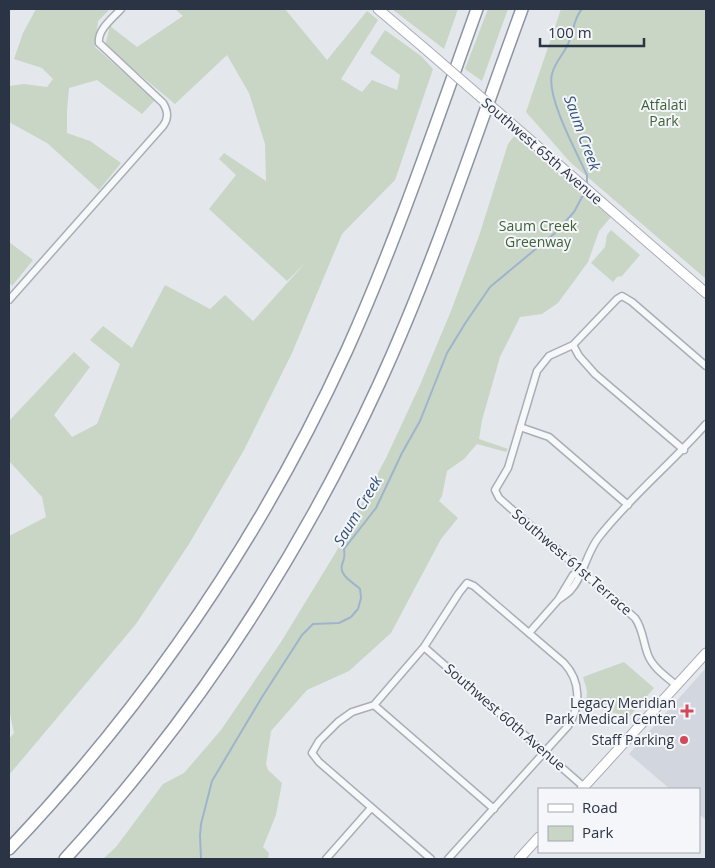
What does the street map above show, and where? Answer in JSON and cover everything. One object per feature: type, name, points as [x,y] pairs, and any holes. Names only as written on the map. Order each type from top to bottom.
[{"type":"highway","points":[[9,848],[66,786],[158,671],[225,573],[275,491],[328,389],[364,311],[409,199],[477,9]]},
{"type":"highway","points":[[64,859],[122,794],[199,696],[270,589],[326,491],[379,384],[416,298],[522,9]]},
{"type":"main road","name":"Southwest 65th Avenue","points":[[378,9],[706,293]]},
{"type":"main road","points":[[583,788],[706,653]]},
{"type":"main road","points":[[519,859],[538,838]]},
{"type":"street","points":[[9,300],[163,126],[167,119],[167,110],[163,103],[99,43],[99,35],[102,30],[121,9]]},
{"type":"street","points":[[628,505],[549,437],[520,427],[537,371],[549,356],[573,345],[612,303],[622,296],[632,302],[706,366]]},
{"type":"street","points":[[573,345],[579,356],[595,374],[684,450]]},
{"type":"street","points":[[529,633],[558,600],[573,575],[582,570],[596,541],[652,479],[684,450],[706,424]]},
{"type":"street","name":"Southwest 61st Terrace","points":[[520,427],[508,468],[495,490],[496,495],[635,618],[642,630],[648,656],[677,686]]},
{"type":"street","points":[[430,859],[319,762],[312,753],[319,741],[338,722],[352,712],[374,704],[424,647],[467,583],[474,586],[570,670],[576,685],[577,704],[572,720],[448,859]]},
{"type":"street","name":"Southwest 60th Avenue","points":[[424,647],[545,751],[583,788]]},
{"type":"street","points":[[374,704],[494,809]]},
{"type":"street","points":[[326,859],[371,808]]},
{"type":"shaded area","name":"Legacy Meridian Park Medical Center","points":[[706,668],[706,820],[700,815],[700,788],[669,788],[629,754]]},
{"type":"green space","points":[[36,9],[110,9],[98,21],[95,47],[155,100],[142,114],[97,80],[69,88],[67,133],[90,141],[121,163],[99,190],[47,143],[9,122],[9,86],[24,84],[47,87],[53,79],[42,68],[14,59],[23,33]]},
{"type":"green space","points":[[175,9],[285,9],[327,60],[367,11],[378,20],[341,79],[362,92],[372,80],[397,90],[400,75],[370,53],[385,30],[421,56],[433,69],[395,180],[342,234],[292,353],[244,450],[189,544],[136,624],[9,775],[9,739],[14,733],[9,709],[9,536],[46,517],[42,497],[9,461],[9,421],[74,352],[90,367],[54,415],[72,437],[97,424],[120,364],[90,340],[103,326],[132,348],[165,285],[210,309],[225,295],[253,321],[306,262],[287,281],[209,209],[236,175],[219,159],[224,153],[266,181],[265,144],[249,93],[227,55],[175,104],[105,46],[110,26],[137,47],[183,16]]},
{"type":"green space","points":[[392,9],[458,9],[444,49]]},
{"type":"green space","points":[[488,9],[508,9],[482,81],[465,69]]},
{"type":"green space","name":"Atfalati Park","points":[[561,9],[706,9],[706,279],[570,162],[526,112]]},
{"type":"green space","name":"Saum Creek Greenway","points":[[514,136],[611,217],[599,231],[588,262],[558,303],[542,314],[520,317],[500,357],[482,420],[479,439],[508,449],[506,452],[477,444],[464,459],[447,471],[442,496],[439,501],[458,518],[441,539],[391,633],[349,671],[307,690],[271,731],[266,764],[268,770],[282,783],[276,815],[263,847],[269,853],[268,859],[103,859],[116,847],[163,784],[184,773],[221,730],[281,642],[336,552],[386,458],[420,385],[451,311],[479,236],[508,144]]},
{"type":"green space","points":[[611,230],[640,255],[622,276],[617,277],[613,282],[591,263],[605,247],[607,235]]},
{"type":"green space","points":[[9,242],[33,260],[12,286],[9,282]]},
{"type":"green space","points":[[624,662],[654,688],[629,717],[586,705],[587,691],[583,677]]},
{"type":"waterway","name":"Saum Creek","points":[[582,9],[577,17],[568,44],[553,70],[551,84],[558,110],[587,175],[587,183]]},
{"type":"waterway","name":"Saum Creek","points":[[201,859],[201,824],[212,781],[262,697],[302,635],[313,624],[339,623],[351,617],[358,609],[361,598],[360,589],[347,579],[343,572],[344,549],[376,508],[402,453],[420,421],[447,353],[490,287],[555,233],[574,212],[583,195]]},
{"type":"place","name":"Legacy Meridian Park Medical Center","points":[[687,711]]},
{"type":"place","name":"Staff Parking","points":[[684,740]]}]
